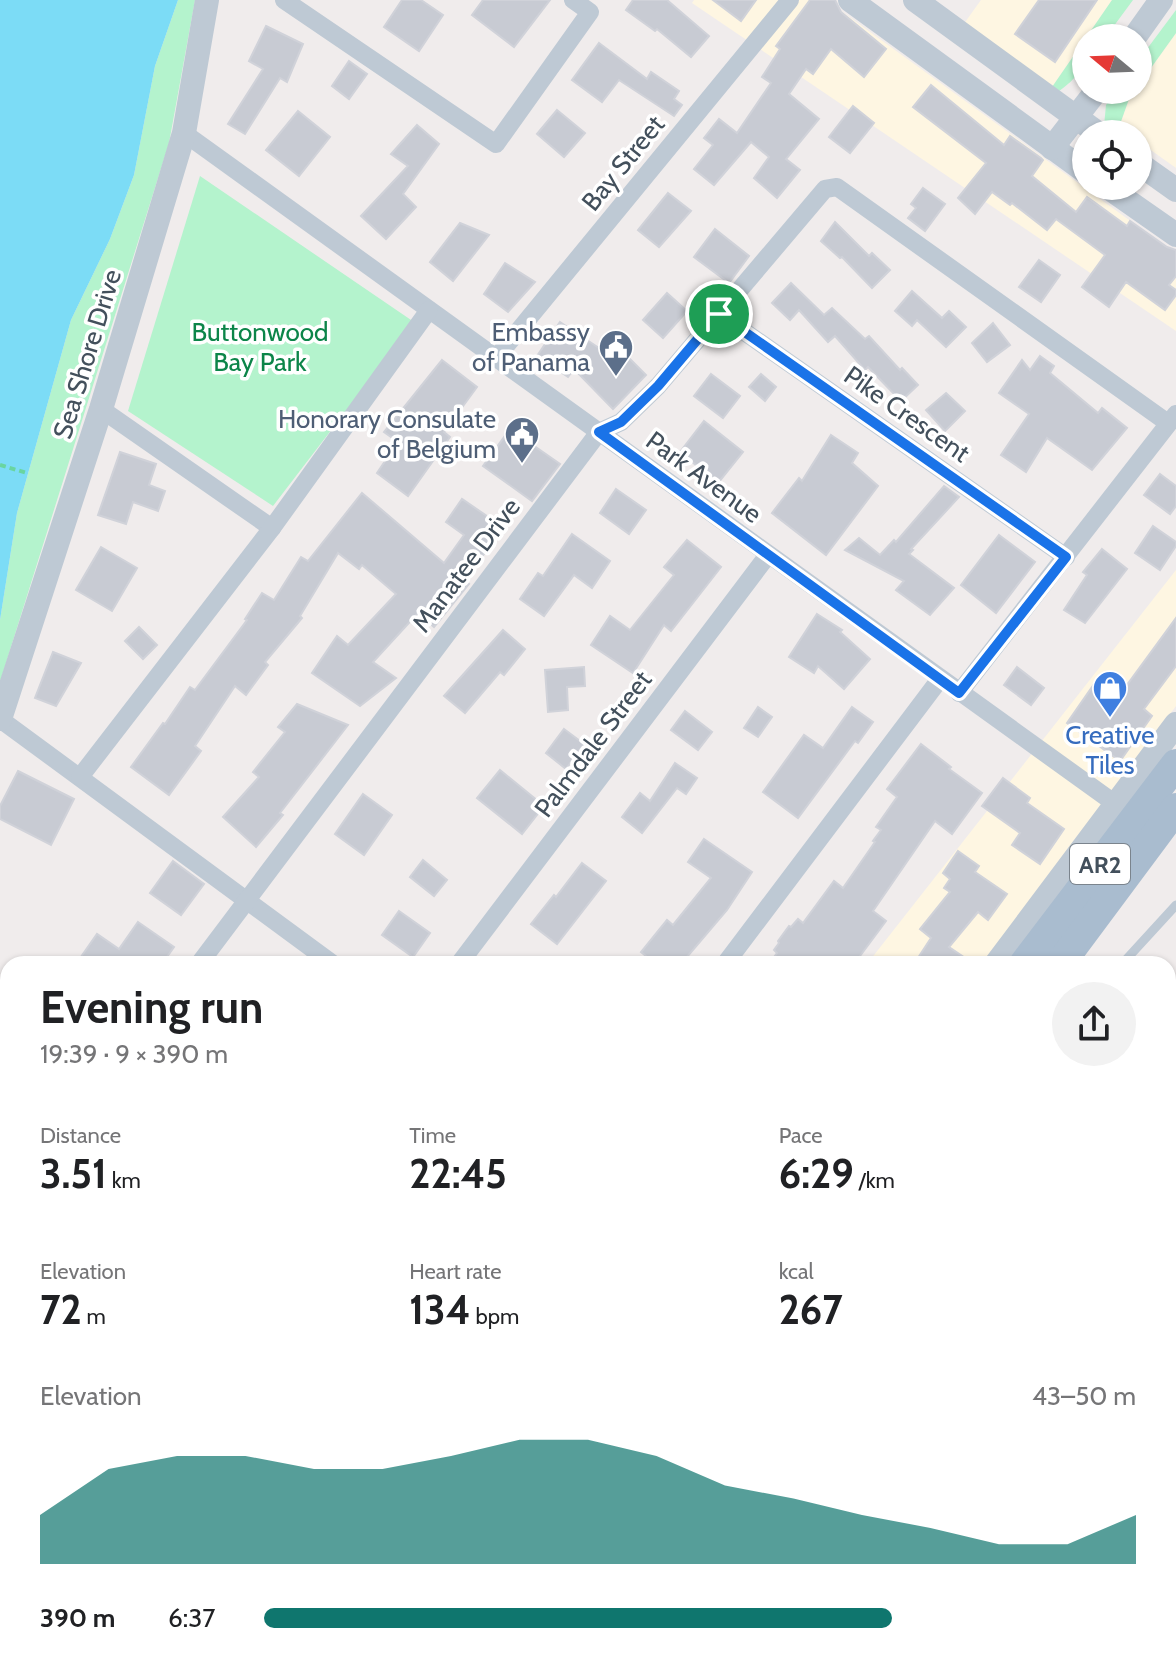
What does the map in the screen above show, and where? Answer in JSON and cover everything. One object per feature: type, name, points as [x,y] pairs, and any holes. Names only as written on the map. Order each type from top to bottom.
[{"type":"main road","name":"AR2","points":[[1030,956],[1176,764]]},
{"type":"main road","name":"AR2","points":[[1066,956],[1176,808]]},
{"type":"street","name":"Sea Shore Drive","points":[[0,719],[101,409],[184,133],[207,0]]},
{"type":"street","points":[[284,0],[496,144],[590,12],[573,0]]},
{"type":"street","name":"Bay Street","points":[[496,358],[790,0]]},
{"type":"street","points":[[850,0],[1072,162]]},
{"type":"street","points":[[915,0],[1080,120]]},
{"type":"street","points":[[1144,24],[1161,0]]},
{"type":"street","points":[[1052,148],[1086,104]]},
{"type":"street","name":"Park Avenue","points":[[184,133],[1117,805]]},
{"type":"street","points":[[1152,173],[1176,190]]},
{"type":"street","name":"Manatee Drive","points":[[205,956],[599,432],[621,422],[658,386],[825,189],[837,187],[1172,418]]},
{"type":"street","points":[[1126,200],[1176,235]]},
{"type":"street","points":[[80,777],[272,528],[429,310]]},
{"type":"street","name":"Pike Crescent","points":[[719,314],[1066,557]]},
{"type":"street","points":[[101,409],[272,528]]},
{"type":"street","points":[[959,693],[1172,418]]},
{"type":"street","name":"Palmdale Street","points":[[465,956],[768,555]]},
{"type":"street","points":[[731,956],[940,679]]},
{"type":"street","points":[[0,719],[322,956]]},
{"type":"street","points":[[1002,956],[1176,724]]},
{"type":"lane","points":[[1129,956],[1176,905]]},
{"type":"path","points":[[0,465],[27,473]]},
{"type":"shaded area","points":[[694,0],[826,0],[1072,179],[1072,200],[1102,200],[1176,254],[1176,331],[692,3]]},
{"type":"shaded area","points":[[981,0],[1112,0],[1095,24],[1072,24],[1072,58],[1050,90],[963,25]]},
{"type":"shaded area","points":[[1176,33],[1176,168],[1152,151],[1152,120],[1122,120],[1127,104],[1152,104],[1152,66]]},
{"type":"shaded area","points":[[1176,570],[1176,706],[989,956],[873,956]]},
{"type":"green space","points":[[178,0],[195,0],[169,143],[0,682],[0,620],[17,513],[71,320],[110,239],[134,175],[155,66]]},
{"type":"green space","points":[[1112,0],[1133,0],[1115,24],[1095,24]]},
{"type":"green space","points":[[1176,10],[1176,33],[1152,66],[1152,42]]},
{"type":"green space","points":[[1072,58],[1072,80],[1055,94],[1050,90]]},
{"type":"green space","points":[[1127,104],[1122,120],[1105,120],[1106,105]]},
{"type":"green space","name":"Buttonwood Bay Park","points":[[200,176],[414,322],[273,506],[128,411]]},
{"type":"water","points":[[0,0],[178,0],[155,66],[134,175],[110,239],[71,320],[17,513],[0,620]]},
{"type":"building","points":[[402,0],[421,0],[443,15],[419,51],[384,27]]},
{"type":"building","points":[[483,0],[550,0],[514,47],[472,15]]},
{"type":"building","points":[[633,0],[667,0],[709,36],[691,57],[657,29],[655,31],[626,10]]},
{"type":"building","points":[[713,0],[756,0],[741,21]]},
{"type":"building","points":[[810,0],[835,0],[841,12],[886,49],[864,77],[831,49],[813,74],[806,69],[789,94],[819,119],[786,159],[800,170],[777,198],[754,178],[769,157],[751,142],[714,185],[694,169],[713,145],[704,138],[719,119],[737,133],[771,83],[762,77],[780,49],[776,46]]},
{"type":"building","points":[[1039,0],[1097,0],[1081,24],[1072,24],[1072,37],[1055,62],[1015,34]]},
{"type":"building","points":[[266,26],[303,44],[287,82],[280,78],[245,134],[228,124],[263,69],[249,61]]},
{"type":"building","points":[[599,43],[647,79],[651,72],[679,91],[674,99],[682,105],[674,116],[619,80],[602,102],[572,80]]},
{"type":"building","points":[[349,61],[367,74],[349,99],[332,86]]},
{"type":"building","points":[[931,85],[1004,145],[1010,136],[1041,158],[1043,160],[1032,176],[1076,212],[1085,200],[1091,200],[1127,226],[1130,221],[1176,250],[1176,276],[1169,285],[1176,290],[1176,295],[1165,310],[1126,282],[1109,307],[1082,287],[1105,255],[1056,219],[1047,230],[992,192],[975,214],[958,198],[986,163],[913,107]]},
{"type":"building","points":[[853,106],[874,123],[850,153],[829,137]]},
{"type":"building","points":[[557,110],[585,133],[564,157],[537,134]]},
{"type":"building","points":[[298,111],[330,137],[299,176],[266,150]]},
{"type":"building","points":[[417,125],[439,144],[403,194],[416,207],[386,239],[361,216],[408,166],[391,154]]},
{"type":"building","points":[[923,188],[945,204],[925,231],[908,218],[916,208],[911,204]]},
{"type":"building","points":[[668,193],[691,211],[659,247],[638,230]]},
{"type":"building","points":[[835,222],[869,256],[872,253],[890,270],[872,288],[842,257],[821,241]]},
{"type":"building","points":[[460,223],[489,235],[453,281],[430,262]]},
{"type":"building","points":[[715,229],[749,256],[729,283],[694,257]]},
{"type":"building","points":[[1039,260],[1060,275],[1041,302],[1019,287]]},
{"type":"building","points":[[505,263],[535,282],[508,312],[484,294]]},
{"type":"building","points":[[791,283],[824,315],[832,308],[865,339],[869,336],[918,385],[901,401],[868,367],[865,370],[835,336],[828,342],[799,310],[790,320],[772,303]]},
{"type":"building","points":[[912,291],[942,318],[949,311],[966,327],[946,347],[917,320],[912,326],[895,311]]},
{"type":"building","points":[[667,293],[687,311],[663,338],[643,320]]},
{"type":"building","points":[[560,322],[611,356],[619,348],[646,375],[613,409],[574,369],[568,377],[537,356]]},
{"type":"building","points":[[993,323],[1010,345],[987,362],[972,343]]},
{"type":"building","points":[[1040,356],[1054,366],[1050,373],[1098,413],[1102,408],[1127,428],[1092,470],[1047,438],[1026,472],[1001,455],[1029,414],[999,393],[1022,360],[1030,370]]},
{"type":"building","points":[[442,360],[477,387],[444,432],[450,437],[408,496],[377,473],[398,442],[384,432]]},
{"type":"building","points":[[711,374],[740,396],[723,418],[694,396]]},
{"type":"building","points":[[761,374],[776,387],[765,401],[749,387]]},
{"type":"building","points":[[946,393],[965,411],[945,431],[926,410]]},
{"type":"building","points":[[704,421],[743,452],[718,483],[680,452]]},
{"type":"building","name":"Honorary Consulate of Belgium","points":[[510,429],[560,464],[532,501],[483,466]]},
{"type":"building","points":[[831,435],[858,453],[852,463],[878,486],[826,555],[772,513],[799,478],[802,481]]},
{"type":"building","points":[[120,452],[156,464],[149,485],[165,491],[158,511],[133,502],[126,524],[98,515]]},
{"type":"building","points":[[1160,474],[1176,486],[1176,506],[1170,514],[1144,495]]},
{"type":"building","points":[[944,486],[959,497],[909,554],[954,588],[930,615],[896,590],[904,581],[845,550],[859,538],[880,555],[894,540],[896,542]]},
{"type":"building","points":[[616,489],[646,510],[629,534],[600,513]]},
{"type":"building","points":[[362,493],[444,563],[464,535],[446,522],[462,499],[503,527],[465,581],[469,584],[434,627],[418,613],[373,662],[396,678],[360,706],[312,673],[337,636],[348,645],[396,594],[362,565],[359,569],[338,553],[300,616],[302,618],[265,662],[268,665],[246,695],[235,686],[195,746],[201,751],[169,795],[131,767],[190,687],[195,690],[247,620],[262,593],[274,600],[301,557],[308,561]]},
{"type":"building","points":[[1153,526],[1176,542],[1160,570],[1135,553]]},
{"type":"building","points":[[572,534],[610,561],[592,588],[574,575],[544,616],[520,599],[538,573],[543,576]]},
{"type":"building","points":[[999,535],[1035,562],[996,613],[961,585]]},
{"type":"building","points":[[687,540],[721,567],[671,631],[664,625],[633,673],[591,645],[610,616],[630,630],[674,575],[664,567]]},
{"type":"building","points":[[101,547],[137,568],[112,611],[76,590]]},
{"type":"building","points":[[1102,549],[1127,569],[1085,623],[1064,610],[1087,575],[1083,572]]},
{"type":"building","points":[[817,614],[842,630],[840,632],[870,659],[844,689],[818,666],[814,673],[789,657]]},
{"type":"building","name":"Creative Tiles","points":[[1176,618],[1176,666],[1144,709],[1152,716],[1120,761],[1067,723],[1099,677],[1121,693]]},
{"type":"building","points":[[139,627],[157,645],[143,659],[125,641]]},
{"type":"building","points":[[503,630],[525,649],[504,675],[500,672],[465,713],[444,696]]},
{"type":"building","points":[[53,652],[81,663],[56,706],[35,698]]},
{"type":"building","points":[[584,667],[585,686],[567,687],[568,710],[548,712],[545,670]]},
{"type":"building","points":[[1017,667],[1044,688],[1031,705],[1004,685]]},
{"type":"building","points":[[297,704],[348,725],[256,847],[223,817],[259,777],[253,772],[285,732],[278,727]]},
{"type":"building","points":[[758,707],[772,717],[758,737],[744,728]]},
{"type":"building","points":[[852,707],[873,722],[858,743],[855,741],[798,818],[763,792],[804,735],[823,748]]},
{"type":"building","points":[[685,711],[712,732],[698,750],[671,730]]},
{"type":"building","points":[[564,729],[584,744],[566,769],[546,753]]},
{"type":"building","points":[[921,744],[982,793],[952,834],[935,821],[873,911],[886,921],[860,956],[775,956],[778,941],[789,926],[798,919],[803,923],[834,881],[843,888],[875,842],[881,830],[876,827],[897,797],[887,789]]},
{"type":"building","points":[[675,763],[697,778],[686,794],[677,788],[642,833],[622,817],[640,793],[650,801]]},
{"type":"building","points":[[500,770],[544,806],[522,834],[477,798]]},
{"type":"building","points":[[18,771],[74,799],[51,845],[0,819],[0,806]]},
{"type":"building","points":[[1003,778],[1030,798],[1027,803],[1064,829],[1040,864],[1012,845],[1020,833],[982,806]]},
{"type":"building","points":[[363,794],[392,815],[364,855],[335,834]]},
{"type":"building","points":[[704,839],[752,872],[727,910],[688,956],[646,956],[641,952],[667,920],[673,925],[711,878],[688,862]]},
{"type":"building","points":[[958,851],[979,866],[975,872],[1007,894],[988,920],[978,912],[949,947],[962,956],[919,956],[931,938],[920,929],[950,892],[944,888],[950,879],[943,873]]},
{"type":"building","points":[[423,860],[447,880],[434,896],[410,877]]},
{"type":"building","points":[[173,861],[204,884],[181,915],[150,893]]},
{"type":"building","points":[[582,863],[606,881],[557,944],[531,924]]},
{"type":"building","points":[[399,911],[430,933],[414,956],[382,935]]},
{"type":"building","points":[[138,922],[174,947],[168,956],[82,956],[97,934],[119,949]]},
{"type":"place","name":"Embassy of Panama","points":[[616,378]]},
{"type":"place","name":"Honorary Consulate of Belgium","points":[[522,465]]},
{"type":"place","name":"Creative Tiles","points":[[1110,719]]},
{"type":"route","points":[[719,314],[1066,557],[959,693],[599,432],[621,422],[658,386],[719,314]]}]
